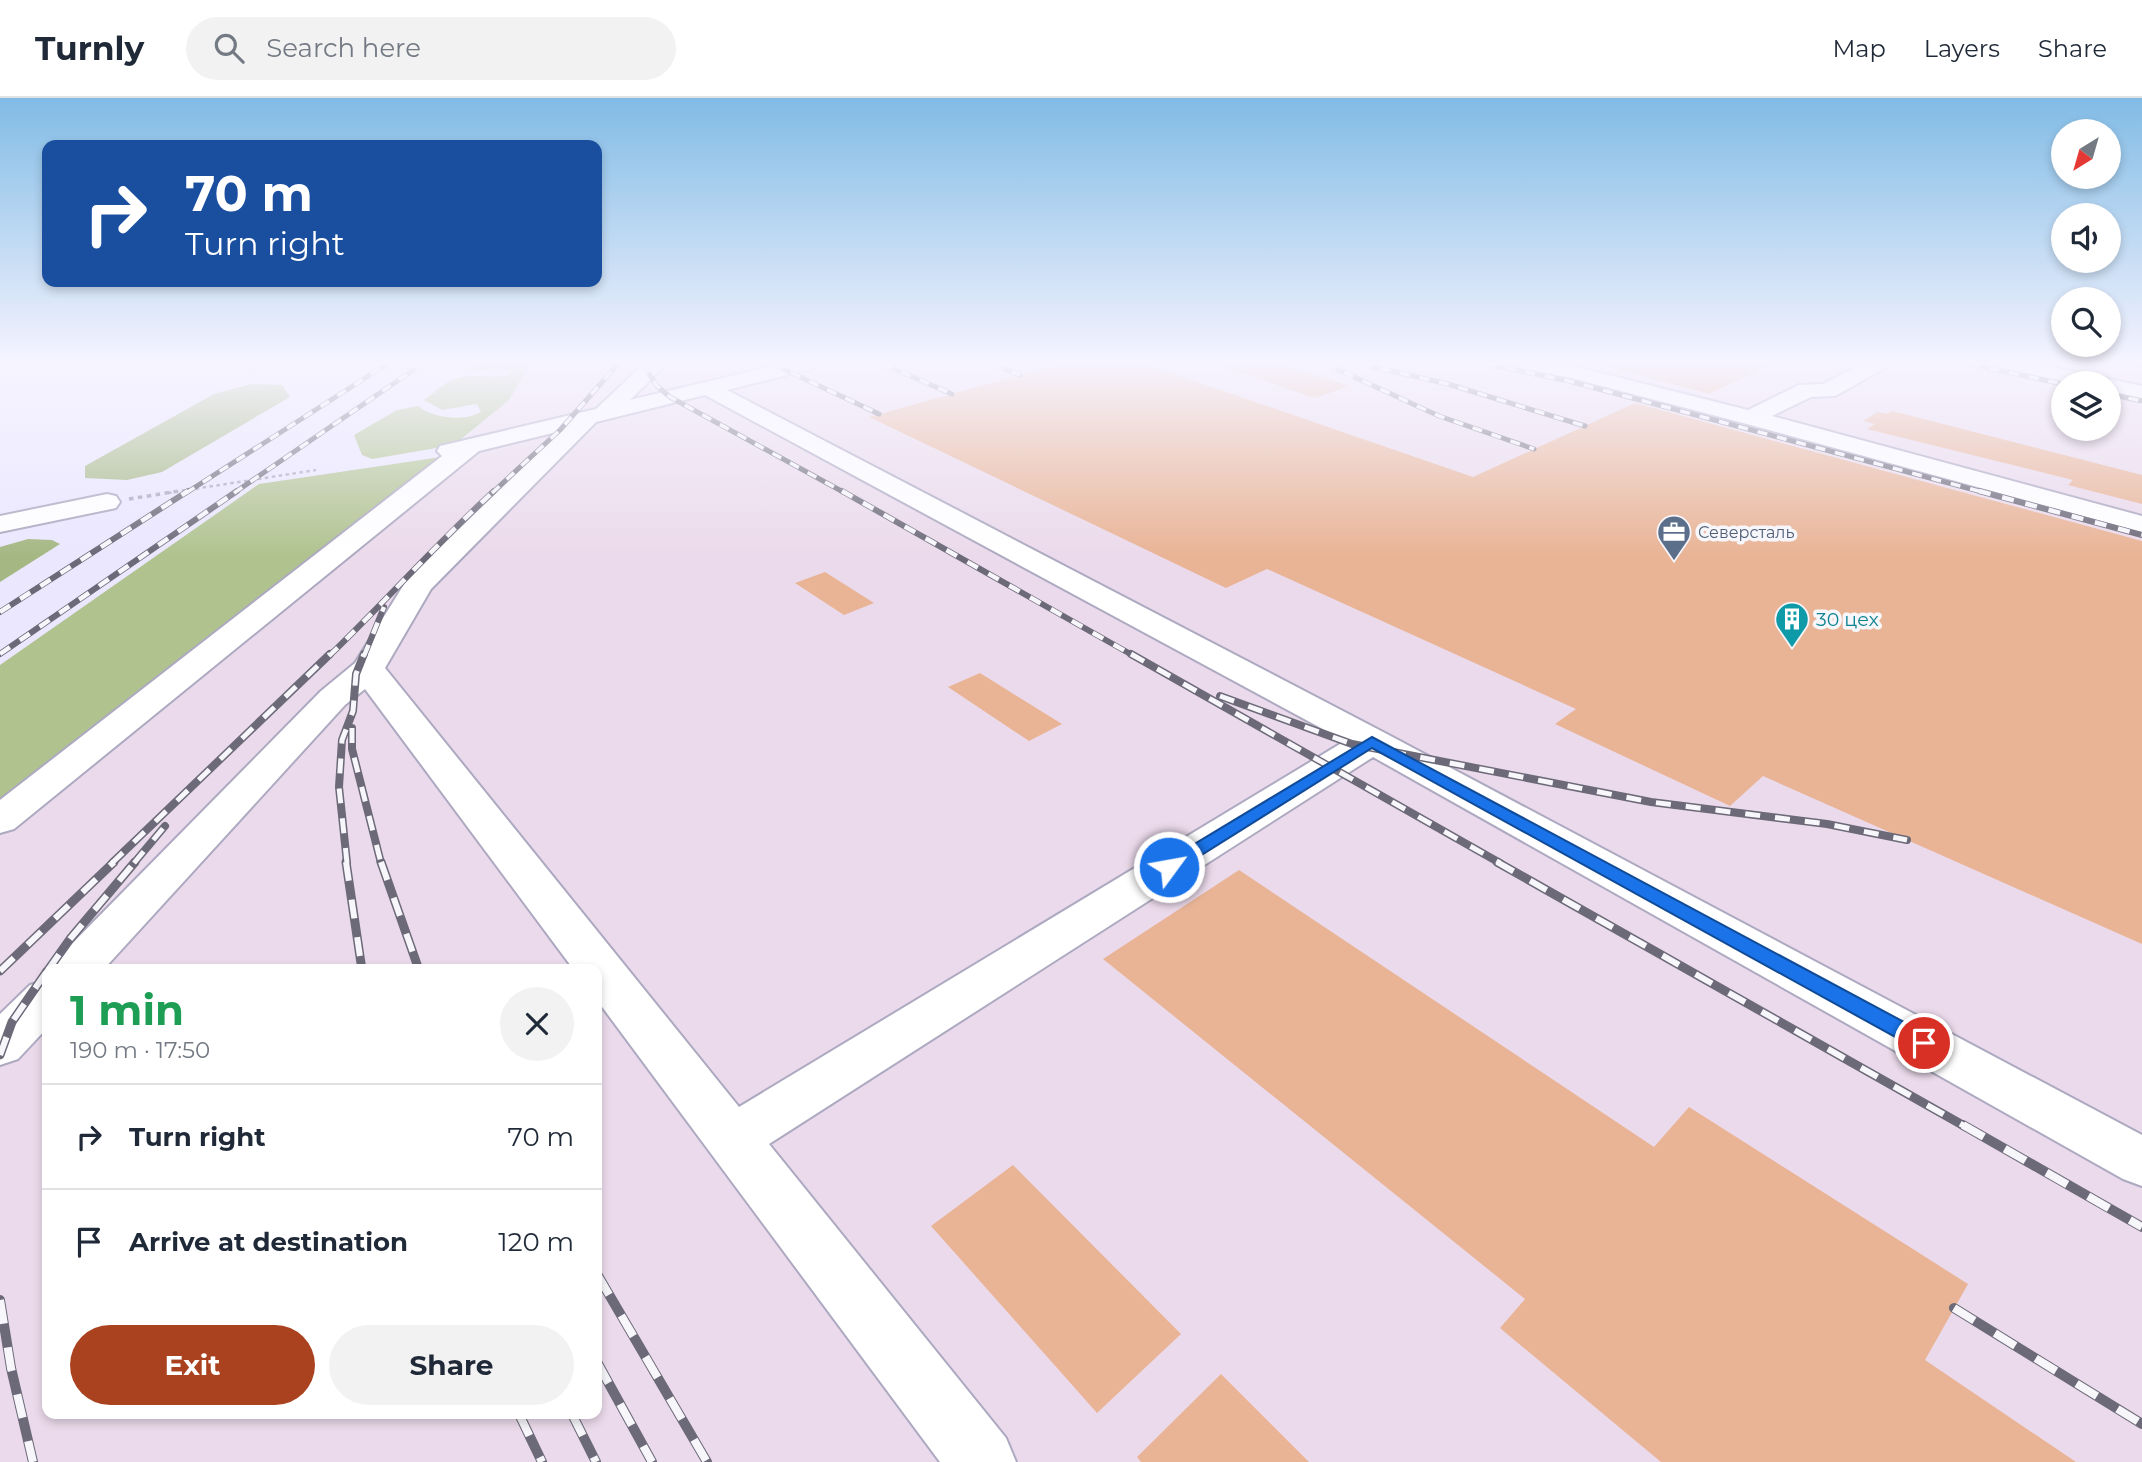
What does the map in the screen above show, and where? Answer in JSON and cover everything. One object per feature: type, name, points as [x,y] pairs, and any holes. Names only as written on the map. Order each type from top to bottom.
[{"type":"lane","points":[[0,820],[459,448],[543,428]]},
{"type":"lane","points":[[81,964],[333,698],[368,669],[419,584],[583,428]]},
{"type":"lane","points":[[782,428],[1372,741],[2142,1162]]},
{"type":"lane","points":[[1787,428],[2142,524]]},
{"type":"lane","points":[[0,524],[107,502]]},
{"type":"lane","points":[[368,669],[596,964]]},
{"type":"lane","points":[[732,1139],[1372,741]]},
{"type":"lane","points":[[602,971],[982,1462]]},
{"type":"lane","points":[[0,1045],[42,1003]]},
{"type":"path","points":[[107,502],[316,470]]},
{"type":"shaded area","points":[[476,428],[2051,428],[2051,441],[2121,441],[2121,428],[2142,428],[2142,1462],[0,1462],[0,800]]},
{"type":"green space","points":[[154,428],[238,428],[162,472],[127,480],[85,478],[85,466]]},
{"type":"green space","points":[[367,428],[475,428],[454,445],[372,459],[362,455],[354,435]]},
{"type":"green space","points":[[441,457],[0,800],[0,665],[259,484]]},
{"type":"green space","points":[[28,539],[52,540],[60,544],[0,582],[0,547]]},
{"type":"building","name":"30 цех","points":[[891,428],[1330,428],[1473,477],[1581,428],[1726,428],[2142,541],[2142,944],[1763,776],[1730,806],[1555,724],[1576,709],[1267,569],[1226,588]]},
{"type":"building","points":[[1957,428],[2142,475],[2142,504],[2068,485],[2073,480],[1867,429]]},
{"type":"building","points":[[825,572],[874,603],[844,615],[795,583]]},
{"type":"building","points":[[980,673],[1062,724],[1029,741],[948,687]]},
{"type":"building","points":[[1239,870],[1654,1147],[1689,1107],[1968,1284],[1925,1360],[2076,1462],[1661,1462],[1500,1328],[1525,1299],[1103,959]]},
{"type":"building","points":[[1013,1165],[1181,1334],[1097,1413],[931,1226]]},
{"type":"building","points":[[1221,1374],[1309,1462],[1141,1462],[1137,1457]]},
{"type":"railway","points":[[186,493],[288,428]]},
{"type":"railway","points":[[234,493],[329,428]]},
{"type":"railway","points":[[492,493],[562,428]]},
{"type":"railway","points":[[726,428],[845,493]]},
{"type":"railway","points":[[1473,428],[1534,449]]},
{"type":"railway","points":[[1743,428],[1986,493]]},
{"type":"railway","points":[[0,612],[188,491]]},
{"type":"railway","points":[[0,654],[237,491]]},
{"type":"railway","points":[[329,656],[494,491]]},
{"type":"railway","points":[[842,491],[1134,656]]},
{"type":"railway","points":[[1979,491],[2142,535]]},
{"type":"railway","points":[[364,656],[384,607]]},
{"type":"railway","points":[[112,863],[330,654]]},
{"type":"railway","points":[[347,863],[339,787],[342,740],[353,711],[356,674],[364,654]]},
{"type":"railway","points":[[1131,654],[1500,863]]},
{"type":"railway","points":[[1220,696],[1352,744],[1651,802],[1827,824],[1907,840]]},
{"type":"railway","points":[[352,728],[352,749],[381,863]]},
{"type":"railway","points":[[134,863],[165,826]]},
{"type":"railway","points":[[0,971],[114,862]]},
{"type":"railway","points":[[52,964],[135,862]]},
{"type":"railway","points":[[346,862],[361,964]]},
{"type":"railway","points":[[381,862],[417,964]]},
{"type":"railway","points":[[1497,862],[1966,1127]]},
{"type":"railway","points":[[0,1055],[12,1022],[42,978]]},
{"type":"railway","points":[[1963,1125],[2142,1227]]},
{"type":"railway","points":[[602,1283],[707,1462]]},
{"type":"railway","points":[[0,1300],[11,1368],[33,1462]]},
{"type":"railway","points":[[1954,1308],[2142,1424]]},
{"type":"railway","points":[[602,1371],[652,1462]]},
{"type":"railway","points":[[521,1419],[542,1462]]},
{"type":"railway","points":[[574,1419],[596,1462]]},
{"type":"place","name":"Северсталь","points":[[1674,562]]},
{"type":"place","name":"30 цех","points":[[1792,649]]},
{"type":"route","points":[[1169,867],[1372,741],[1924,1043]]}]
